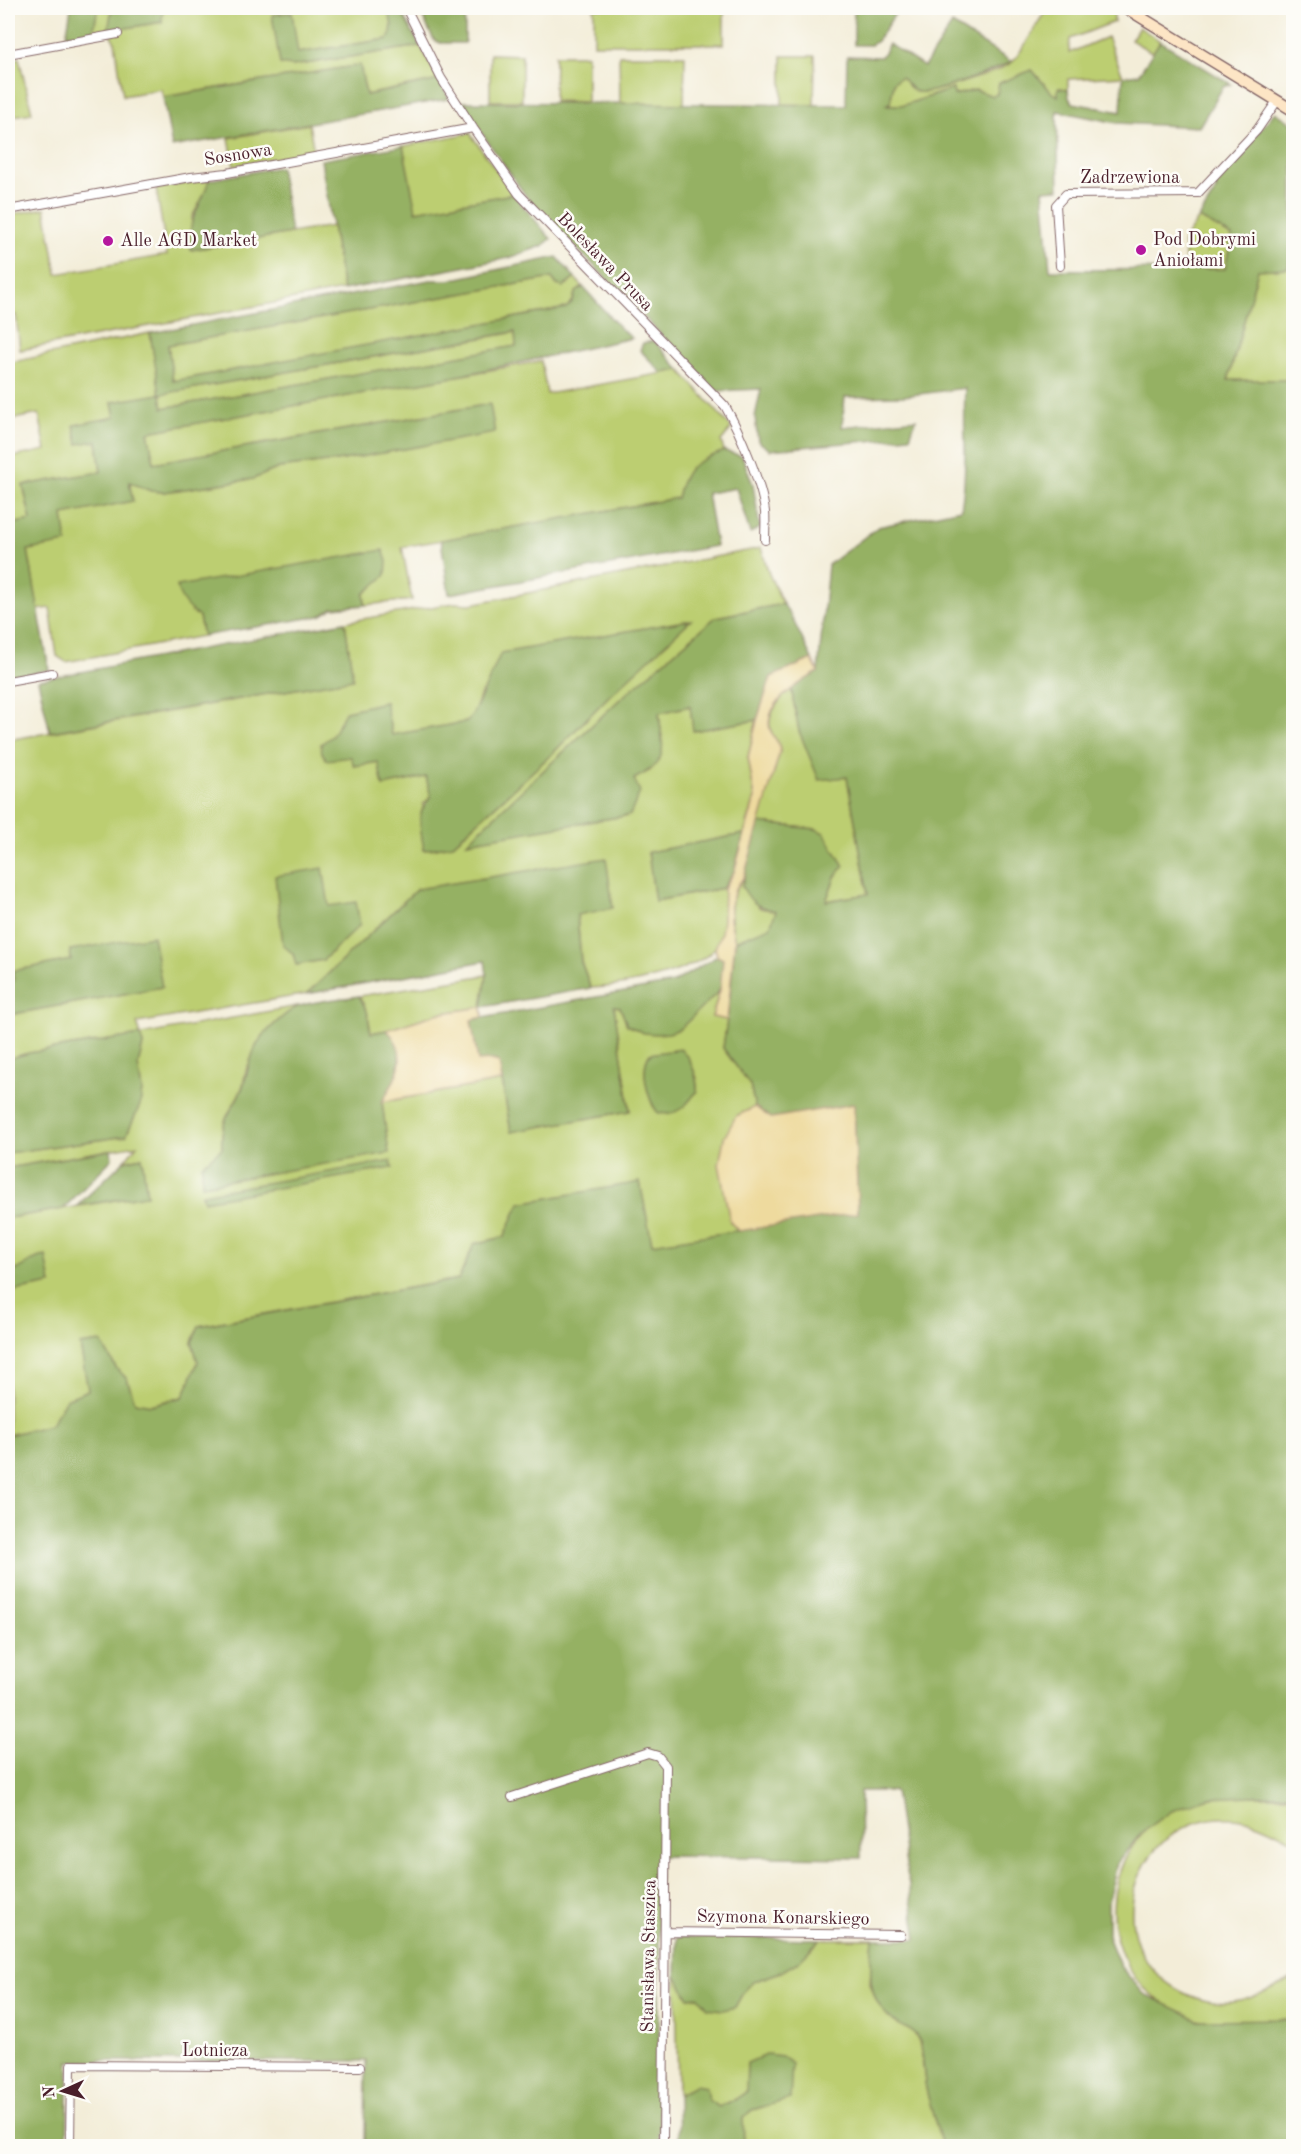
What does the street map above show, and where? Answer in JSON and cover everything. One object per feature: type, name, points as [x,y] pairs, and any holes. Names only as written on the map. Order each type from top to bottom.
[{"type":"main road","points":[[1126,8],[1293,111]]},
{"type":"street","name":"Bolesława Prusa","points":[[406,8],[441,78],[519,194],[725,406],[735,422],[759,489],[765,511],[765,540]]},
{"type":"street","points":[[8,54],[118,34]]},
{"type":"street","name":"Zadrzewiona","points":[[1060,266],[1056,205],[1066,194],[1198,193],[1251,136],[1278,101]]},
{"type":"street","name":"Sosnowa","points":[[8,210],[473,128]]},
{"type":"street","points":[[8,681],[52,673]]},
{"type":"street","name":"Stanisława Staszica","points":[[513,1797],[648,1753],[664,1760],[666,1766],[663,2146]]},
{"type":"street","name":"Szymona Konarskiego","points":[[665,1932],[901,1935]]},
{"type":"street","name":"Lotnicza","points":[[70,2146],[71,2065],[360,2067]]},
{"type":"green space","points":[[71,8],[98,8],[93,33],[66,37]]},
{"type":"green space","points":[[98,8],[112,8],[109,30],[162,22],[163,8],[386,8],[392,27],[388,39],[298,53],[292,66],[420,46],[439,80],[366,95],[360,65],[163,97],[161,89],[123,96],[115,42],[108,31],[93,33]]},
{"type":"green space","points":[[112,8],[163,8],[162,22],[108,31]]},
{"type":"green space","points":[[386,8],[399,8],[420,46],[292,66],[280,64],[272,15],[292,12],[298,53],[388,39],[392,27]]},
{"type":"green space","points":[[418,8],[465,8],[465,43],[440,43],[434,40]]},
{"type":"green space","points":[[594,8],[724,8],[724,44],[594,44]]},
{"type":"green space","points":[[854,8],[899,8],[877,41],[871,45],[854,45]]},
{"type":"green space","points":[[1038,8],[1106,8],[1114,12],[1114,22],[1070,39],[1069,53],[1107,37],[1123,76],[1068,79],[1068,89],[1058,88],[1059,96],[1052,93],[1032,70],[998,87],[997,94],[993,96],[976,90],[954,95],[952,89],[904,105],[881,105],[890,103],[894,82],[901,77],[915,91],[926,92],[965,82],[1011,63],[1045,12]]},
{"type":"green space","points":[[952,24],[1012,62],[965,81],[927,92],[913,90],[901,77],[894,82],[890,103],[885,105],[904,105],[953,89],[954,95],[976,90],[993,96],[997,94],[999,83],[1032,70],[1052,93],[1058,96],[1058,88],[1068,89],[1069,98],[1073,103],[1121,112],[1123,76],[1139,74],[1160,41],[1231,84],[1223,87],[1199,127],[1117,123],[1057,111],[1059,189],[1043,190],[1050,270],[1225,269],[1232,236],[1199,218],[1217,189],[1212,188],[1275,112],[1293,124],[1293,248],[1288,268],[1258,270],[1228,380],[1294,380],[1293,1794],[1209,1798],[1172,1811],[1141,1833],[1117,1863],[1108,1901],[1108,1936],[1120,1966],[1144,1994],[1199,2020],[1293,2019],[1293,2146],[942,2146],[929,2103],[920,2042],[913,2032],[896,2023],[886,2014],[874,1995],[872,1985],[873,1939],[917,1939],[895,1791],[860,1791],[861,1858],[659,1856],[659,2146],[365,2146],[366,2061],[69,2061],[67,2146],[8,2146],[8,1435],[51,1425],[66,1399],[88,1390],[80,1345],[101,1342],[116,1368],[127,1379],[135,1402],[151,1405],[183,1397],[198,1362],[192,1342],[199,1326],[459,1279],[474,1244],[504,1237],[520,1203],[640,1182],[652,1244],[858,1212],[854,1105],[771,1118],[755,1107],[750,1085],[723,1048],[735,941],[770,927],[776,911],[756,904],[742,886],[758,823],[816,829],[824,833],[844,866],[835,877],[826,901],[868,894],[847,777],[819,780],[799,731],[791,688],[818,672],[828,565],[878,527],[961,509],[965,464],[965,388],[904,396],[845,397],[842,427],[916,419],[910,437],[770,450],[758,441],[755,417],[761,389],[716,391],[526,196],[460,102],[846,105],[847,56],[881,57],[889,44],[924,67]]},
{"type":"green space","points":[[1139,27],[1160,41],[1153,53],[1131,40]]},
{"type":"green space","points":[[490,54],[522,55],[522,101],[490,101]]},
{"type":"green space","points":[[555,55],[587,55],[587,102],[554,101]]},
{"type":"green space","points":[[619,55],[685,55],[684,104],[620,103]]},
{"type":"green space","points":[[782,56],[815,56],[814,105],[782,104]]},
{"type":"green space","points":[[19,58],[32,113],[8,117],[8,61]]},
{"type":"green space","points":[[360,65],[366,95],[439,80],[449,99],[172,147],[163,97]]},
{"type":"green space","points":[[309,124],[314,152],[234,166],[229,138]]},
{"type":"green space","points":[[470,133],[513,194],[415,211],[403,146]]},
{"type":"green space","points":[[403,146],[416,211],[513,194],[551,239],[542,246],[509,258],[343,290],[321,160]]},
{"type":"green space","points":[[280,167],[291,233],[191,250],[192,221],[209,180]]},
{"type":"green space","points":[[209,180],[206,191],[192,217],[191,250],[332,226],[343,290],[20,350],[16,315],[8,317],[8,215],[45,208],[57,274],[167,255],[156,188]]},
{"type":"green space","points":[[1199,218],[1232,236],[1225,269],[1186,269],[1184,240]]},
{"type":"green space","points":[[1293,248],[1293,380],[1228,381],[1258,269],[1288,268]]},
{"type":"green space","points":[[557,257],[575,278],[563,287],[557,285],[552,278],[168,345],[173,381],[566,308],[573,301],[575,293],[583,287],[632,338],[448,378],[148,432],[154,463],[490,404],[495,433],[343,460],[279,468],[253,479],[164,492],[151,491],[129,482],[133,501],[63,515],[67,543],[28,550],[49,670],[8,677],[8,525],[31,520],[23,485],[101,472],[97,441],[78,444],[74,425],[115,417],[112,402],[160,394],[150,333],[430,280],[449,280]],"holes":[[[515,332],[516,346],[163,408],[161,394]]]},
{"type":"green space","points":[[552,278],[557,285],[568,284],[575,278],[583,287],[575,293],[573,301],[566,308],[173,382],[168,345]]},
{"type":"green space","points":[[516,332],[517,346],[163,408],[160,394],[112,402],[115,417],[97,441],[101,472],[23,485],[31,520],[8,525],[8,458],[46,450],[39,414],[8,420],[8,363],[150,333],[161,394]]},
{"type":"green space","points":[[654,341],[680,370],[662,373],[640,350],[643,343]]},
{"type":"green space","points":[[541,361],[547,394],[680,370],[730,426],[731,429],[721,441],[724,451],[742,456],[753,485],[402,547],[412,600],[365,605],[364,594],[371,588],[192,612],[199,617],[203,636],[66,662],[57,656],[50,608],[38,610],[28,550],[66,543],[63,515],[132,501],[129,482],[151,491],[164,492],[253,479],[279,468],[343,460],[494,433],[489,404],[154,463],[148,432]]},
{"type":"green space","points":[[724,451],[742,456],[753,485],[760,528],[750,533],[736,488],[707,493],[716,546],[449,594],[441,540],[677,498],[683,478],[692,467]]},
{"type":"green space","points":[[761,548],[769,574],[783,604],[716,617],[618,701],[468,841],[630,815],[634,779],[651,770],[662,739],[659,713],[690,706],[694,731],[757,720],[748,757],[755,798],[744,834],[648,852],[655,901],[724,888],[723,927],[715,948],[691,965],[657,977],[620,985],[591,988],[581,962],[577,914],[417,889],[307,994],[137,1023],[141,1035],[297,1006],[275,1026],[258,1047],[247,1069],[242,1088],[227,1116],[223,1129],[222,1148],[205,1162],[388,1153],[382,1102],[502,1081],[511,1132],[630,1111],[614,1006],[620,1007],[627,1025],[692,1016],[720,990],[712,1017],[727,1020],[723,1048],[750,1085],[755,1107],[736,1116],[730,1222],[739,1231],[652,1244],[640,1182],[504,1237],[474,1244],[459,1279],[199,1326],[192,1342],[198,1362],[183,1397],[151,1405],[135,1402],[127,1379],[116,1368],[101,1342],[80,1345],[89,1390],[66,1399],[51,1425],[8,1435],[8,1292],[51,1284],[19,1269],[8,1275],[8,1218],[146,1195],[142,1157],[124,1161],[137,1145],[8,1168],[8,1153],[126,1136],[142,1091],[138,1065],[143,1045],[140,1035],[29,1053],[8,1060],[8,1015],[162,987],[70,950],[72,960],[12,971],[14,981],[8,983],[8,740],[353,679],[345,622],[454,603],[471,604]],"holes":[[[482,691],[607,698],[554,752],[452,845],[424,850],[423,804],[431,797],[427,777],[379,762],[355,766],[352,757],[321,744],[385,702],[392,735],[467,722],[472,718]],[[293,954],[323,960],[297,965]],[[650,1054],[688,1057],[697,1078],[697,1091],[653,1106],[645,1073]]]},
{"type":"green space","points":[[383,550],[387,561],[386,575],[364,594],[365,605],[333,608],[320,616],[203,636],[199,617],[185,604],[177,586]]},
{"type":"green space","points":[[783,604],[812,659],[771,677],[757,720],[693,731],[690,706],[659,713],[662,752],[654,766],[634,779],[640,792],[630,815],[467,842],[618,701],[716,617]]},
{"type":"green space","points":[[691,620],[607,698],[554,752],[452,845],[424,850],[420,822],[422,810],[431,797],[426,777],[383,786],[378,762],[354,766],[351,757],[327,760],[322,753],[321,744],[332,736],[346,711],[385,702],[392,735],[467,722],[501,653]]},
{"type":"green space","points":[[345,622],[353,679],[50,732],[38,680]]},
{"type":"green space","points":[[791,688],[799,731],[847,777],[868,894],[826,901],[835,877],[816,829],[758,823],[781,748],[771,731],[770,719],[775,707]]},
{"type":"green space","points":[[744,834],[734,872],[723,888],[655,901],[648,852]]},
{"type":"green space","points":[[606,858],[613,908],[577,915],[581,962],[591,988],[482,1007],[487,975],[485,961],[307,994],[417,889]]},
{"type":"green space","points":[[323,868],[329,906],[356,902],[360,925],[323,960],[296,965],[293,954],[283,945],[275,876]]},
{"type":"green space","points":[[744,877],[742,887],[760,908],[776,911],[771,927],[735,941],[731,923],[732,900]]},
{"type":"green space","points":[[153,936],[162,987],[8,1015],[8,983],[14,981],[12,971],[71,960],[70,950]]},
{"type":"green space","points":[[717,956],[724,958],[720,990],[680,1029],[669,1033],[644,1033],[627,1025],[620,1007],[614,1006],[630,1111],[511,1132],[499,1062],[492,1060],[478,1062],[471,1020],[673,983]]},
{"type":"green space","points":[[487,975],[482,1007],[436,1014],[371,1033],[367,1011],[359,996]]},
{"type":"green space","points":[[359,996],[367,1011],[371,1033],[387,1030],[396,1039],[400,1051],[397,1077],[382,1102],[389,1153],[202,1185],[202,1165],[222,1148],[223,1130],[227,1117],[242,1089],[253,1053],[262,1037],[296,1008],[315,1002]]},
{"type":"green space","points":[[140,1035],[143,1045],[138,1065],[142,1091],[140,1105],[126,1136],[8,1153],[8,1060],[29,1053]]},
{"type":"green space","points":[[681,1049],[693,1068],[697,1091],[681,1109],[671,1113],[658,1113],[646,1084],[647,1060],[650,1054]]},
{"type":"green space","points":[[111,1150],[112,1159],[63,1209],[8,1218],[8,1168]]},
{"type":"green space","points":[[142,1157],[147,1195],[77,1206],[124,1161]]},
{"type":"green space","points":[[391,1161],[393,1168],[204,1201],[202,1194]]},
{"type":"green space","points":[[46,1256],[51,1284],[8,1292],[8,1275],[37,1258]]},
{"type":"green space","points":[[1293,1796],[1293,1840],[1257,1824],[1234,1818],[1199,1822],[1171,1836],[1150,1858],[1136,1885],[1132,1914],[1138,1944],[1154,1971],[1182,1992],[1210,2001],[1232,2002],[1253,1997],[1293,1978],[1293,2020],[1224,2023],[1197,2019],[1163,2003],[1144,1988],[1128,1967],[1118,1943],[1113,1917],[1115,1892],[1121,1867],[1133,1845],[1151,1825],[1173,1810],[1187,1804],[1217,1797]]},
{"type":"green space","points":[[677,1937],[820,1939],[798,1962],[781,1972],[754,1981],[744,1991],[735,2007],[723,2010],[708,2008],[699,1997],[689,1998],[676,1975]]},
{"type":"green space","points":[[820,1939],[873,1939],[870,1983],[876,1999],[897,2024],[912,2030],[919,2041],[926,2088],[942,2146],[744,2146],[743,2118],[752,2110],[790,2099],[746,2092],[719,2107],[708,2101],[695,2085],[678,2095],[676,1975],[689,1998],[699,1997],[735,2007],[744,1991],[754,1981],[781,1972],[811,1950]]},
{"type":"green space","points":[[768,2054],[782,2056],[792,2064],[790,2099],[752,2110],[743,2118],[744,2146],[679,2146],[678,2095],[695,2085],[706,2087],[708,2100],[719,2107],[746,2092],[747,2063]]},
{"type":"sand","points":[[812,659],[818,672],[793,688],[771,713],[769,722],[771,732],[781,748],[744,877],[735,889],[731,904],[730,919],[735,941],[727,1020],[712,1017],[720,990],[723,959],[717,956],[715,948],[723,920],[724,888],[734,872],[755,798],[748,757],[757,720],[771,677]]},
{"type":"sand","points":[[482,1007],[483,1017],[471,1020],[478,1061],[499,1062],[502,1081],[382,1102],[397,1075],[400,1057],[394,1039],[387,1030],[436,1014]]},
{"type":"sand","points":[[854,1104],[858,1213],[739,1231],[730,1222],[719,1164],[724,1138],[736,1116],[755,1107],[771,1118]]},
{"type":"place","name":"Alle AGD Market","points":[[108,241]]},
{"type":"place","name":"Pod Dobrymi Aniołami","points":[[1141,250]]}]
